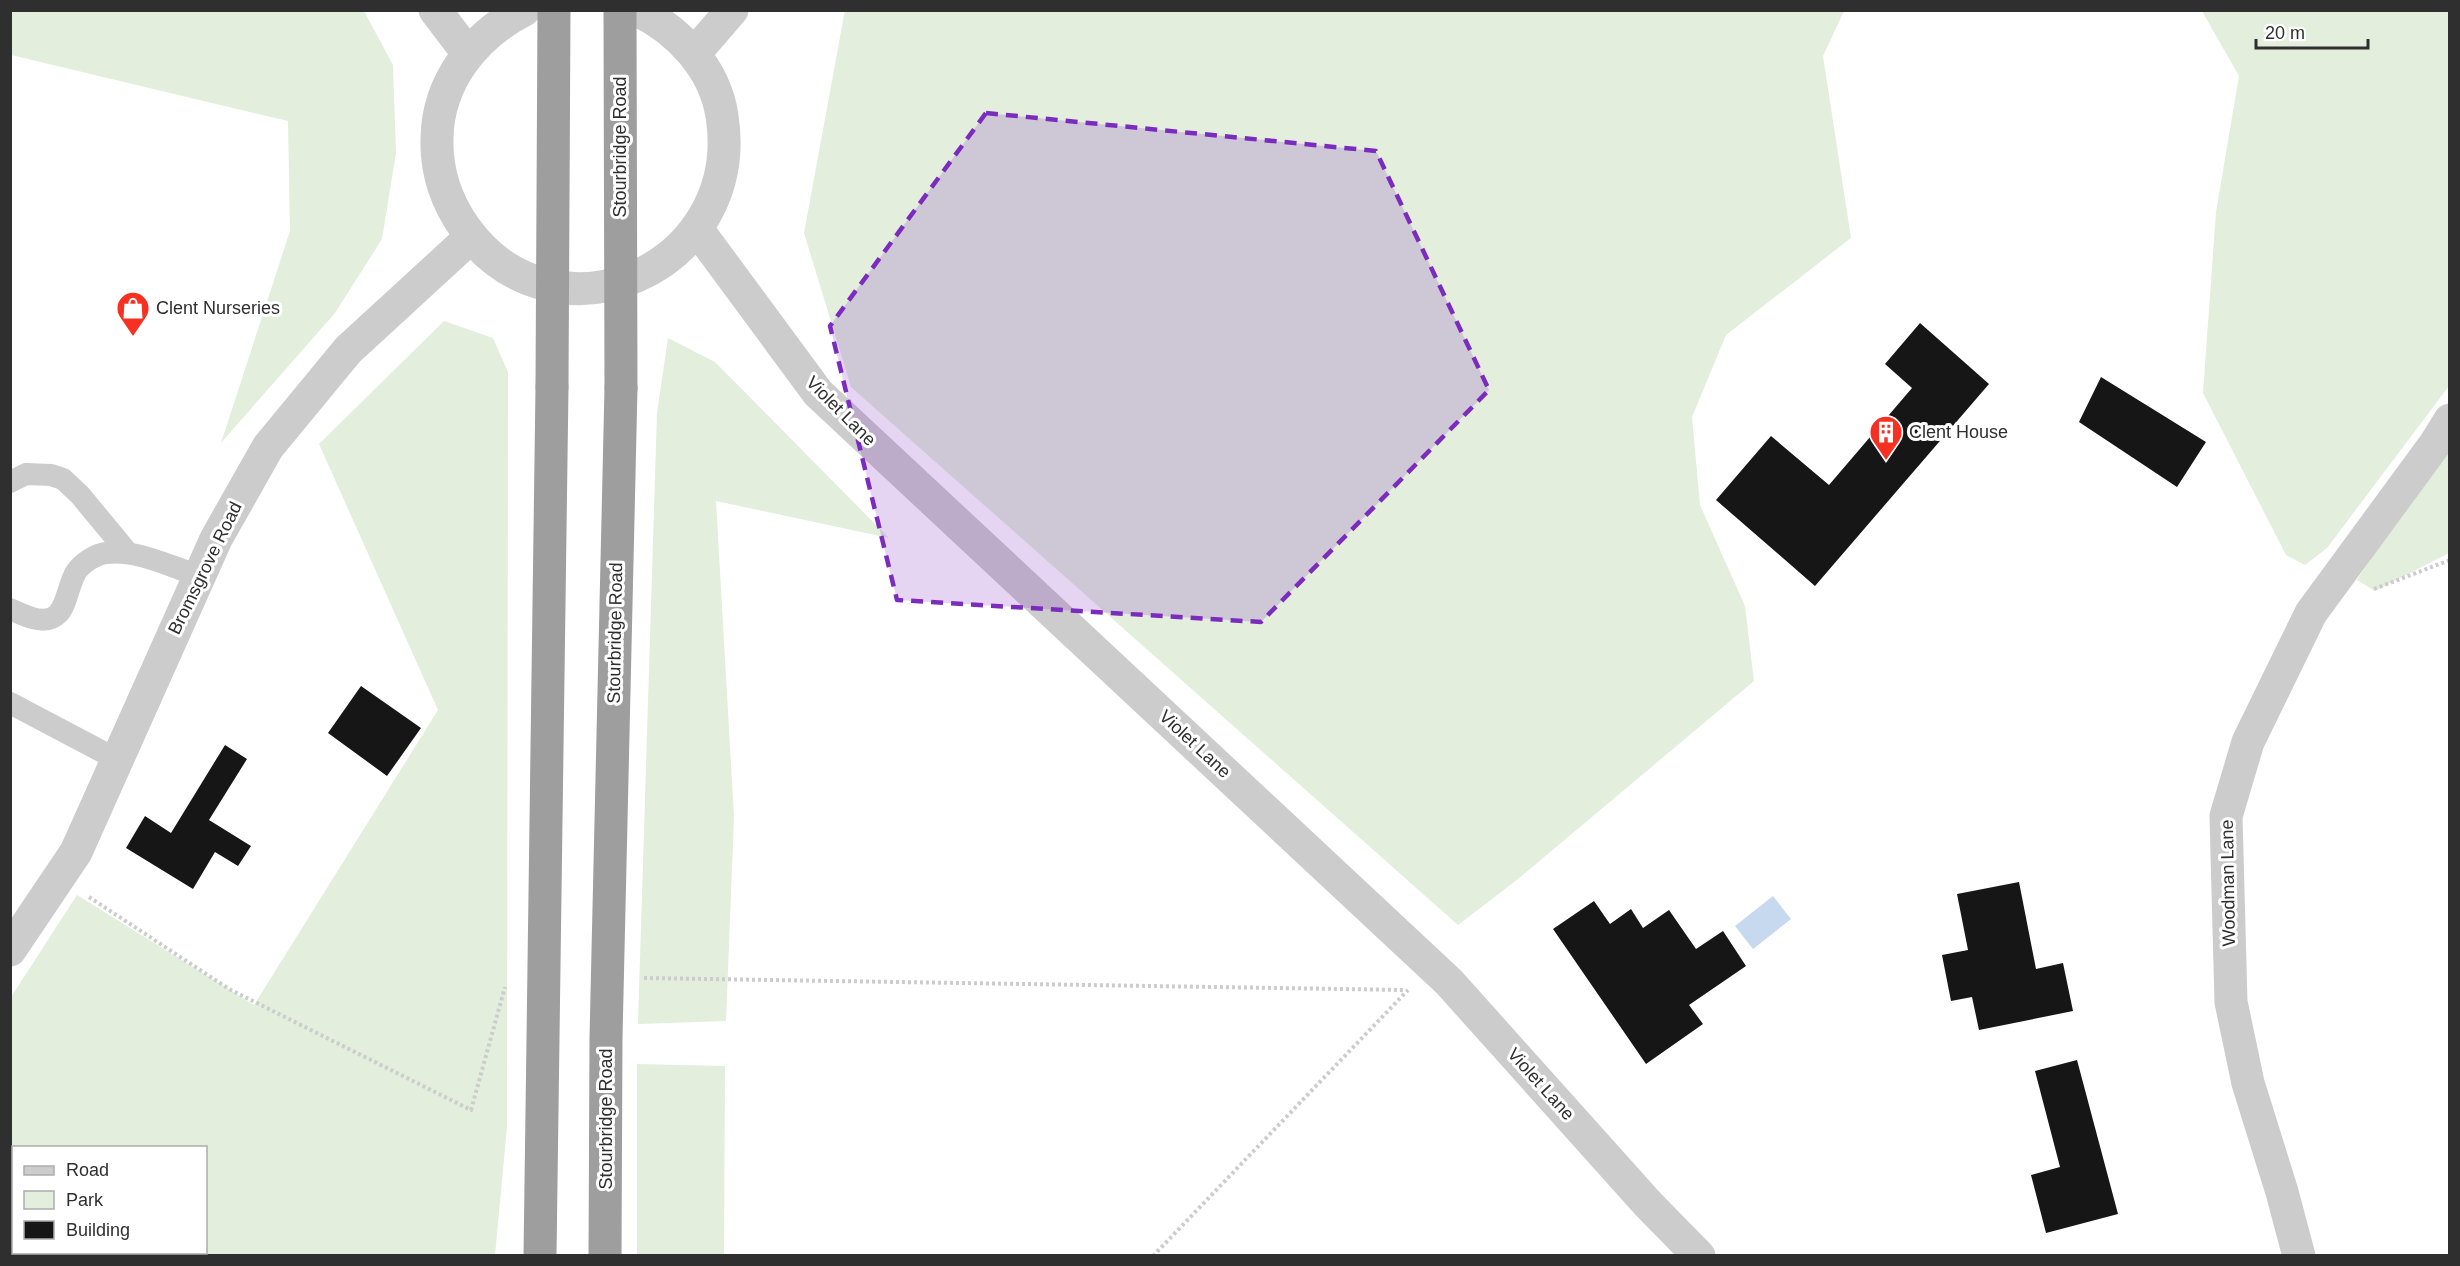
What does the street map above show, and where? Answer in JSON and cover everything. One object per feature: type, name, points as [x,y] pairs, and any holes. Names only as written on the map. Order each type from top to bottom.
[{"type":"highway","points":[[540,1256],[552,387],[554,10]]},
{"type":"highway","name":"Stourbridge Road","points":[[605,1256],[608,978],[621,388],[620,10]]},
{"type":"street","points":[[435,10],[467,52]]},
{"type":"street","points":[[524,10],[495,27],[467,52],[448,87],[440,113],[437,136],[438,160],[445,191],[471,237],[494,258],[523,276],[551,284],[590,288],[612,285],[638,276],[680,249],[710,209],[717,190],[725,153],[725,135],[715,90],[694,54],[676,35],[655,19],[637,10]]},
{"type":"street","points":[[694,54],[732,10]]},
{"type":"street","name":"Violet Lane","points":[[697,229],[818,393],[1443,975],[1648,1204],[1699,1256]]},
{"type":"street","name":"Bromsgrove Road","points":[[10,950],[76,852],[216,539],[268,447],[348,350],[471,237]]},
{"type":"street","name":"Woodman Lane","points":[[2299,1256],[2248,1083],[2231,1002],[2226,816],[2248,742],[2311,613],[2435,444],[2450,420]]},
{"type":"lane","points":[[10,482],[26,474],[51,475],[63,479],[80,495],[128,553]]},
{"type":"lane","points":[[10,609],[34,619],[52,618],[60,612],[67,600],[76,572],[95,556],[107,553],[128,553],[200,576]]},
{"type":"lane","points":[[10,703],[118,760]]},
{"type":"path","points":[[2364,593],[2450,560]]},
{"type":"path","points":[[60,877],[228,989],[471,1110],[507,982],[543,980]]},
{"type":"path","points":[[608,978],[1408,990],[1152,1256]]},
{"type":"highlighted area","points":[[986,113],[1376,151],[1489,390],[1261,622],[897,600],[830,326]]},
{"type":"green space","points":[[11,10],[364,11],[393,65],[396,153],[382,239],[335,313],[221,443],[290,231],[288,121],[11,55]]},
{"type":"green space","points":[[845,10],[1844,11],[1823,56],[1851,238],[1726,335],[1692,417],[1700,505],[1745,606],[1754,681],[1518,879],[1458,925],[851,387],[804,233]]},
{"type":"green space","points":[[2202,11],[2449,11],[2449,386],[2327,548],[2305,565],[2286,555],[2203,393],[2216,212],[2239,76]]},
{"type":"green space","points":[[444,321],[493,338],[508,372],[507,1127],[495,1255],[11,1255],[11,997],[77,895],[254,1005],[438,710],[319,444]]},
{"type":"green space","points":[[668,338],[715,362],[889,538],[716,501],[734,817],[726,1021],[638,1024],[657,413]]},
{"type":"green space","points":[[2449,437],[2449,553],[2375,591],[2357,580]]},
{"type":"green space","points":[[637,1064],[725,1066],[724,1255],[637,1255]]},
{"type":"water","points":[[1773,896],[1791,919],[1753,949],[1735,926]]},
{"type":"building","name":"Clent House","points":[[1920,323],[1989,384],[1815,586],[1716,500],[1771,436],[1829,485],[1912,388],[1885,364]]},
{"type":"building","points":[[2101,377],[2206,442],[2177,487],[2079,422]]},
{"type":"building","points":[[361,686],[421,728],[387,776],[328,733]]},
{"type":"building","points":[[225,745],[247,759],[209,820],[251,846],[238,866],[215,852],[193,889],[126,848],[145,816],[171,833]]},
{"type":"building","points":[[2019,882],[2036,969],[2063,963],[2073,1011],[1979,1030],[1972,997],[1951,1001],[1942,955],[1968,950],[1957,894]]},
{"type":"building","points":[[1594,901],[1610,924],[1631,909],[1643,928],[1669,910],[1696,949],[1723,931],[1746,966],[1689,1005],[1703,1024],[1646,1064],[1553,929]]},
{"type":"building","points":[[2077,1060],[2118,1214],[2046,1233],[2031,1175],[2060,1167],[2035,1071]]},
{"type":"place","name":"Clent Nurseries","points":[[133,337]]},
{"type":"place","name":"Clent House","points":[[1886,461]]}]
